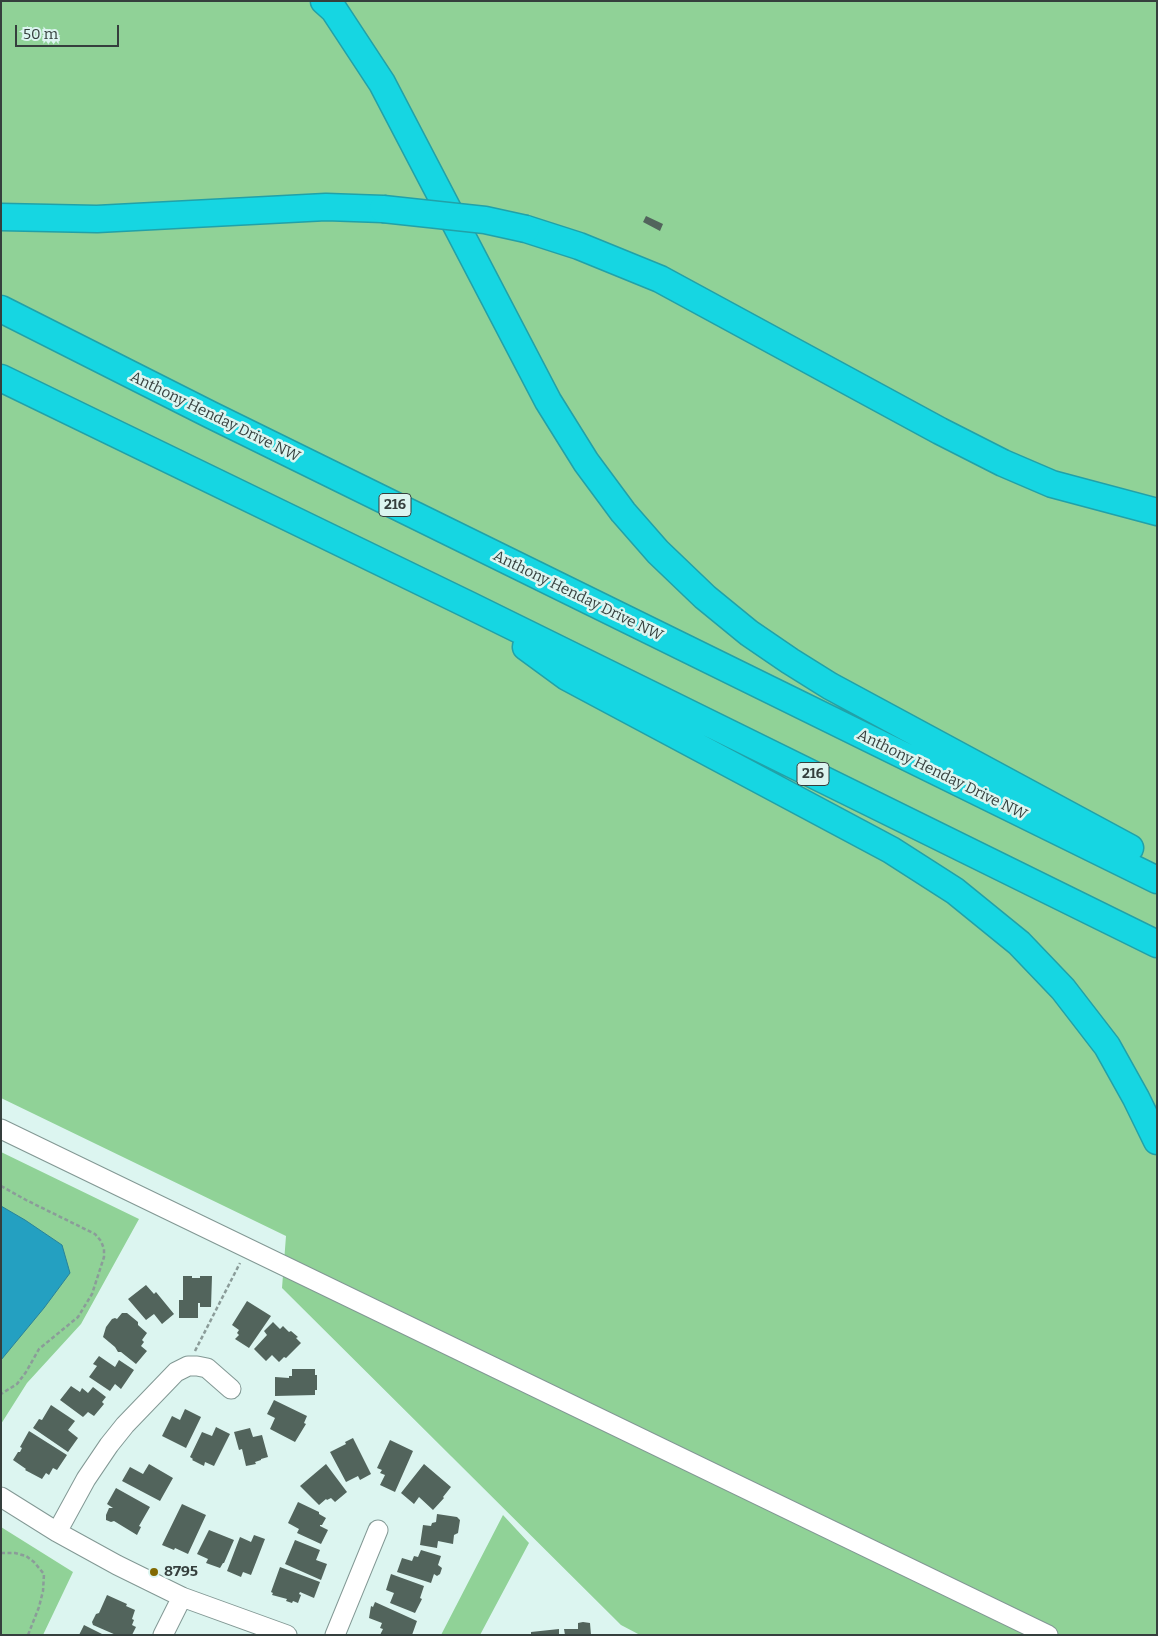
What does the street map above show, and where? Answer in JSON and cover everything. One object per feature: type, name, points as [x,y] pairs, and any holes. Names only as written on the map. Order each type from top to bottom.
[{"type":"highway","points":[[324,1],[334,10],[382,83],[553,409],[586,462],[623,512],[658,552],[705,597],[750,633],[830,686],[1157,863]]},
{"type":"highway","points":[[1,217],[97,219],[326,207],[383,209],[485,220],[526,229],[579,246],[660,279],[932,427],[1003,463],[1052,484],[1157,512]]},
{"type":"highway","name":"Anthony Henday Drive NW","points":[[1,309],[255,437],[1157,880]]},
{"type":"highway","name":"216","points":[[1,378],[469,605],[1157,944]]},
{"type":"highway","points":[[469,605],[568,677],[891,850],[955,891],[1018,942],[1063,989],[1107,1046],[1157,1141]]},
{"type":"street","points":[[1,1128],[1048,1635]]},
{"type":"street","points":[[57,1532],[86,1479],[114,1438],[176,1372],[188,1366],[207,1368],[231,1390]]},
{"type":"street","points":[[1,1497],[57,1532],[117,1565],[182,1597],[287,1635]]},
{"type":"street","points":[[335,1635],[378,1530]]},
{"type":"street","points":[[163,1635],[182,1597]]},
{"type":"path","points":[[1,1186],[95,1234],[101,1241],[104,1249],[104,1257],[92,1294],[78,1318],[39,1349],[17,1384],[1,1394]]},
{"type":"path","points":[[188,1366],[248,1248]]},
{"type":"path","points":[[1,1553],[15,1553],[26,1556],[44,1574],[44,1591],[28,1635]]},
{"type":"green space","points":[[1,1],[1157,1],[1157,1635],[640,1635],[621,1625],[282,1288],[286,1236],[1,1098]]},
{"type":"green space","points":[[1,1152],[139,1219],[81,1324],[27,1383],[1,1424]]},
{"type":"green space","points":[[503,1515],[529,1543],[480,1635],[441,1635]]},
{"type":"green space","points":[[1,1527],[73,1572],[43,1635],[1,1635]]},
{"type":"water","points":[[1,1206],[62,1245],[70,1273],[1,1360]]},
{"type":"building","points":[[646,216],[663,224],[660,231],[643,222]]},
{"type":"building","points":[[183,1276],[200,1278],[200,1276],[212,1276],[211,1307],[200,1307],[200,1303],[198,1303],[198,1318],[179,1318],[179,1300],[183,1300]]},
{"type":"building","points":[[146,1285],[154,1294],[156,1292],[174,1314],[162,1324],[154,1314],[146,1320],[128,1299]]},
{"type":"building","points":[[247,1301],[271,1316],[249,1348],[235,1339],[239,1335],[237,1333],[239,1330],[232,1325]]},
{"type":"building","points":[[122,1313],[127,1313],[147,1333],[142,1340],[144,1342],[141,1346],[147,1351],[136,1364],[121,1352],[118,1352],[103,1337],[106,1327],[112,1319],[117,1319]]},
{"type":"building","points":[[273,1322],[280,1329],[283,1326],[289,1332],[291,1331],[298,1337],[296,1338],[301,1343],[286,1358],[284,1357],[279,1362],[272,1355],[266,1361],[254,1349],[267,1335],[264,1331]]},
{"type":"building","points":[[99,1356],[115,1367],[119,1360],[134,1370],[121,1389],[115,1384],[110,1391],[89,1377],[97,1366],[93,1364]]},
{"type":"building","points":[[292,1369],[315,1369],[317,1390],[315,1390],[315,1395],[275,1396],[275,1377],[289,1378],[289,1376],[292,1376]]},
{"type":"building","points":[[71,1386],[80,1392],[82,1388],[88,1393],[93,1387],[106,1397],[102,1402],[104,1404],[94,1416],[88,1412],[83,1417],[60,1400]]},
{"type":"building","points":[[274,1400],[307,1416],[304,1423],[306,1424],[295,1442],[270,1429],[275,1418],[267,1414]]},
{"type":"building","points":[[51,1405],[75,1421],[68,1430],[78,1438],[68,1452],[33,1428],[39,1419],[42,1420]]},
{"type":"building","points":[[185,1409],[201,1417],[186,1448],[162,1436],[172,1416],[180,1420]]},
{"type":"building","points":[[216,1427],[230,1434],[214,1466],[205,1462],[204,1466],[192,1460],[190,1457],[202,1432],[212,1436]]},
{"type":"building","points":[[250,1428],[253,1437],[262,1435],[268,1457],[255,1462],[256,1464],[246,1466],[242,1449],[239,1450],[234,1432]]},
{"type":"building","points":[[29,1431],[67,1455],[57,1470],[53,1468],[49,1475],[46,1473],[42,1479],[25,1470],[13,1460],[18,1452],[20,1452],[22,1448],[20,1447]]},
{"type":"building","points":[[353,1438],[371,1474],[360,1480],[358,1476],[346,1482],[330,1452]]},
{"type":"building","points":[[390,1440],[413,1451],[395,1492],[380,1485],[385,1475],[380,1473],[382,1470],[377,1468]]},
{"type":"building","points":[[149,1464],[173,1478],[160,1501],[122,1481],[130,1467],[143,1474]]},
{"type":"building","points":[[326,1464],[347,1492],[335,1502],[331,1498],[326,1499],[319,1505],[300,1486]]},
{"type":"building","points":[[424,1464],[451,1487],[433,1510],[419,1497],[414,1504],[401,1493]]},
{"type":"building","points":[[116,1488],[150,1507],[139,1526],[141,1527],[137,1535],[114,1521],[106,1520],[109,1508],[113,1508],[107,1504]]},
{"type":"building","points":[[298,1502],[319,1512],[319,1514],[326,1518],[322,1525],[320,1525],[328,1530],[321,1544],[297,1533],[299,1529],[288,1523]]},
{"type":"building","points":[[182,1504],[206,1515],[188,1554],[162,1545]]},
{"type":"building","points":[[437,1514],[457,1517],[460,1520],[458,1533],[454,1535],[453,1544],[438,1541],[437,1548],[420,1545],[423,1525],[431,1526],[432,1523],[436,1522]]},
{"type":"building","points":[[209,1530],[234,1540],[220,1568],[206,1563],[208,1559],[197,1554]]},
{"type":"building","points":[[254,1535],[265,1539],[251,1575],[243,1572],[241,1577],[227,1571],[240,1537],[251,1542]]},
{"type":"building","points":[[295,1540],[320,1550],[316,1560],[327,1564],[321,1580],[285,1564]]},
{"type":"building","points":[[421,1550],[441,1556],[438,1565],[442,1568],[440,1574],[437,1576],[434,1574],[431,1583],[397,1572],[402,1558],[412,1561],[414,1556],[418,1557]]},
{"type":"building","points":[[280,1567],[320,1582],[314,1598],[300,1592],[299,1594],[301,1595],[298,1603],[293,1601],[292,1603],[286,1601],[287,1599],[272,1595],[273,1593],[271,1592]]},
{"type":"building","points":[[391,1574],[424,1586],[420,1598],[422,1599],[415,1613],[390,1603],[394,1593],[386,1590]]},
{"type":"building","points":[[107,1595],[127,1604],[126,1606],[135,1610],[132,1625],[136,1627],[132,1635],[116,1635],[93,1625],[92,1622],[96,1614],[99,1613]]},
{"type":"building","points":[[375,1602],[417,1621],[412,1635],[380,1635],[383,1629],[380,1628],[382,1623],[369,1618],[371,1606],[373,1607]]},
{"type":"building","points":[[578,1623],[590,1623],[591,1635],[565,1635],[564,1629],[578,1629]]},
{"type":"building","points":[[84,1625],[104,1635],[79,1635]]},
{"type":"building","points":[[559,1629],[559,1635],[531,1635],[531,1632]]},
{"type":"place","name":"8795","points":[[154,1572]]}]
